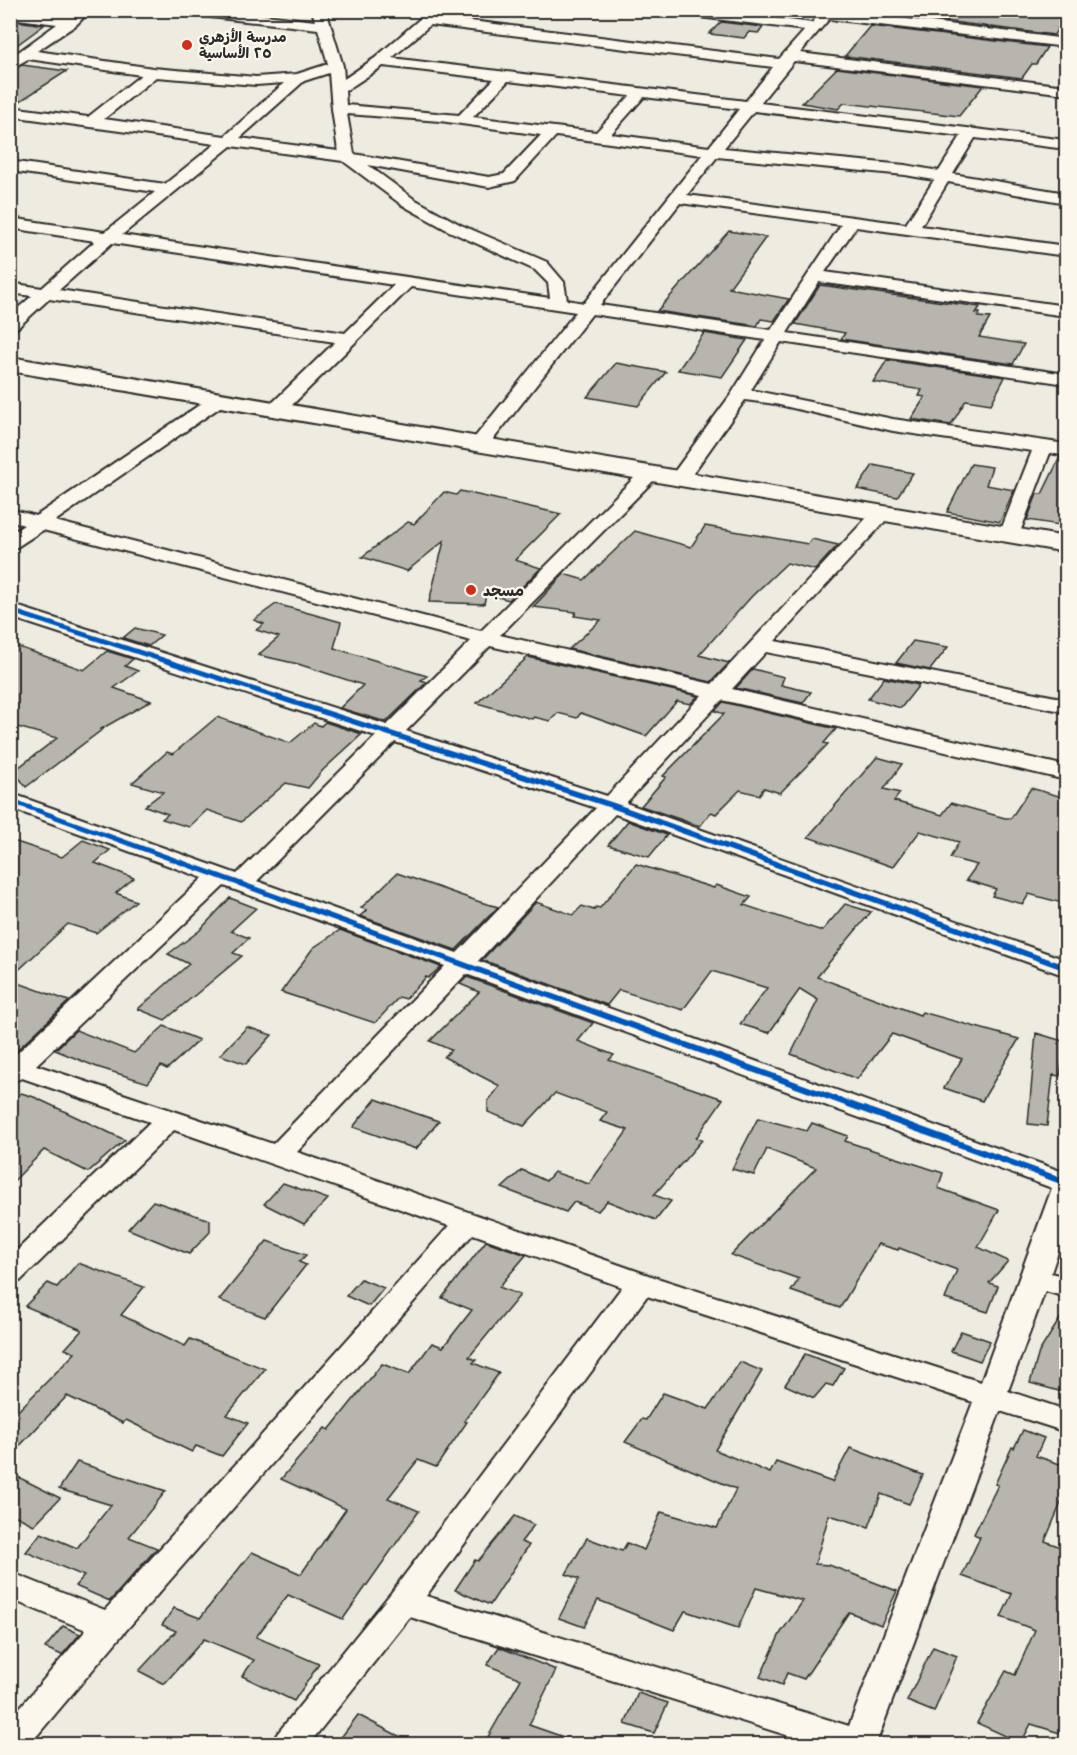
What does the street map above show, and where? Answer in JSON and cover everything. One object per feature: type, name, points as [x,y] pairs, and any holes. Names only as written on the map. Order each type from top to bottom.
[{"type":"street","points":[[15,61],[85,10]]},
{"type":"street","points":[[183,10],[324,26]]},
{"type":"street","points":[[319,10],[336,66],[339,109],[347,157],[408,202],[455,228],[541,266],[556,282],[559,304]]},
{"type":"street","points":[[339,89],[380,61],[439,10]]},
{"type":"street","points":[[675,10],[814,27]]},
{"type":"street","points":[[478,446],[786,60],[829,13],[1062,42],[1066,30]]},
{"type":"street","points":[[10,14],[71,22]]},
{"type":"street","points":[[427,20],[1066,90]]},
{"type":"street","points":[[15,61],[256,81],[299,78],[336,66]]},
{"type":"street","points":[[380,61],[752,104],[1066,144]]},
{"type":"street","points":[[91,122],[153,72]]},
{"type":"street","points":[[462,120],[506,75]]},
{"type":"street","points":[[10,325],[109,237],[228,140],[299,78]]},
{"type":"street","points":[[600,137],[642,91]]},
{"type":"street","points":[[339,109],[462,120],[713,152],[943,176],[1066,198]]},
{"type":"street","points":[[10,111],[347,157],[489,182],[499,182],[509,178],[553,131]]},
{"type":"street","points":[[910,231],[971,132]]},
{"type":"street","points":[[10,166],[168,189]]},
{"type":"street","points":[[676,198],[1066,251]]},
{"type":"street","points":[[10,223],[1066,379]]},
{"type":"street","points":[[679,479],[740,394],[814,276],[851,223]]},
{"type":"street","points":[[814,276],[1066,311]]},
{"type":"street","points":[[275,411],[407,282]]},
{"type":"street","points":[[10,288],[350,339]]},
{"type":"street","points":[[10,364],[1066,545]]},
{"type":"street","points":[[740,394],[775,399],[893,425],[1066,450]]},
{"type":"street","points":[[10,543],[217,401]]},
{"type":"street","points":[[1009,535],[1043,446]]},
{"type":"street","points":[[13,1069],[393,734],[484,638],[648,475]]},
{"type":"street","points":[[278,1155],[719,691],[881,514]]},
{"type":"street","points":[[10,515],[484,638],[1066,773]]},
{"type":"street","points":[[10,610],[611,805],[1066,968]]},
{"type":"street","points":[[761,645],[1066,705]]},
{"type":"street","points":[[10,800],[1066,1183]]},
{"type":"street","points":[[13,1069],[278,1155],[641,1283],[1066,1421]]},
{"type":"street","points":[[10,1274],[170,1119]]},
{"type":"street","points":[[403,1602],[859,1744],[1035,1278],[1066,1188]]},
{"type":"street","points":[[10,1744],[110,1626],[468,1222]]},
{"type":"street","points":[[1035,1278],[1066,1287]]},
{"type":"street","points":[[289,1744],[403,1602],[641,1283]]},
{"type":"street","points":[[10,1585],[110,1626]]},
{"type":"building","points":[[883,10],[972,10],[1010,15],[1012,10],[1066,10],[1066,13],[1054,35],[881,13]]},
{"type":"building","points":[[10,20],[44,25],[10,50]]},
{"type":"building","points":[[721,22],[763,27],[759,33],[749,32],[744,38],[709,34]]},
{"type":"building","points":[[870,26],[1047,47],[1036,64],[1032,64],[1022,78],[845,56]]},
{"type":"building","points":[[22,65],[67,71],[14,105],[10,105],[10,71]]},
{"type":"building","points":[[837,68],[983,86],[959,116],[844,103],[838,109],[802,103]]},
{"type":"building","points":[[729,231],[766,237],[729,288],[789,299],[774,321],[761,319],[757,326],[657,311]]},
{"type":"building","points":[[820,285],[980,307],[976,313],[980,313],[978,317],[990,318],[979,337],[1024,344],[1013,364],[841,339],[845,333],[795,324]]},
{"type":"building","points":[[704,333],[747,340],[722,377],[678,370]]},
{"type":"building","points":[[887,360],[1005,377],[991,404],[966,400],[951,425],[911,419],[925,397],[919,396],[922,390],[873,382]]},
{"type":"building","points":[[616,363],[666,372],[638,406],[587,397]]},
{"type":"building","points":[[1060,457],[1066,458],[1066,526],[1027,520],[1037,494],[1042,494]]},
{"type":"building","points":[[971,464],[992,467],[986,485],[1014,490],[1000,522],[947,512]]},
{"type":"building","points":[[873,465],[913,473],[897,497],[857,489]]},
{"type":"building","points":[[460,491],[561,514],[515,560],[541,568],[509,600],[486,594],[484,604],[429,602],[444,541],[407,571],[362,557],[408,522],[414,524],[444,492],[456,495]]},
{"type":"building","points":[[705,526],[808,544],[812,539],[838,545],[815,570],[787,563],[752,596],[699,655],[729,663],[711,682],[569,649],[601,620],[574,616],[576,612],[533,607],[564,574],[584,580],[635,531],[691,547]]},
{"type":"building","points":[[276,604],[341,622],[334,648],[427,676],[421,680],[427,682],[386,722],[340,708],[363,685],[298,664],[258,655],[279,637],[256,630],[264,624],[254,620]]},
{"type":"building","points":[[135,628],[162,635],[149,646],[123,638]]},
{"type":"building","points":[[913,641],[948,647],[930,670],[896,663]]},
{"type":"building","points":[[10,644],[84,670],[107,651],[133,659],[125,666],[138,671],[114,688],[151,701],[101,729],[103,729],[26,787],[14,771],[57,738],[10,725]]},
{"type":"building","points":[[528,657],[698,696],[690,704],[677,701],[646,736],[581,713],[577,718],[558,713],[550,721],[534,717],[532,719],[477,703]]},
{"type":"building","points":[[753,669],[784,677],[781,685],[811,692],[803,703],[736,688]]},
{"type":"building","points":[[884,678],[919,685],[901,708],[868,699]]},
{"type":"building","points":[[723,702],[836,729],[824,743],[828,744],[780,793],[764,788],[759,795],[740,790],[716,814],[711,812],[700,826],[641,806],[666,777],[663,776],[724,714],[715,711]]},
{"type":"building","points":[[217,717],[290,743],[314,723],[321,726],[325,722],[362,734],[323,770],[308,788],[286,783],[241,822],[207,810],[189,827],[162,819],[168,814],[145,806],[163,792],[132,783],[167,752],[173,754]]},
{"type":"building","points":[[877,757],[902,764],[884,789],[900,793],[894,801],[942,815],[951,803],[1011,818],[1031,788],[1066,798],[1066,904],[1029,894],[1023,904],[992,896],[996,889],[966,880],[977,865],[950,858],[959,842],[920,831],[893,867],[808,837]]},
{"type":"building","points":[[628,821],[667,835],[649,857],[608,845]]},
{"type":"building","points":[[10,840],[62,857],[83,840],[110,850],[95,863],[134,878],[116,893],[136,901],[96,933],[68,924],[10,978]]},
{"type":"building","points":[[636,864],[714,888],[716,885],[751,897],[744,905],[822,931],[845,904],[871,912],[817,977],[920,1015],[922,1012],[1019,1039],[982,1101],[944,1088],[962,1059],[892,1034],[857,1079],[791,1054],[818,1000],[800,989],[769,1033],[740,1024],[767,988],[712,971],[683,1010],[619,990],[607,1005],[482,960],[536,902],[573,915],[582,906],[594,910],[596,907],[600,908]]},
{"type":"building","points":[[397,873],[498,907],[456,950],[360,916],[367,910],[361,908]]},
{"type":"building","points":[[230,898],[256,908],[231,931],[249,938],[233,953],[242,956],[165,1020],[138,1009],[189,964],[168,954],[199,931]]},
{"type":"building","points":[[340,930],[441,967],[428,978],[426,977],[406,999],[399,997],[375,1023],[281,992],[313,948]]},
{"type":"building","points":[[467,977],[593,1023],[578,1041],[614,1055],[609,1060],[723,1099],[696,1138],[702,1140],[654,1195],[671,1201],[656,1220],[607,1201],[598,1211],[574,1202],[566,1212],[502,1188],[522,1170],[546,1181],[554,1172],[589,1184],[628,1130],[600,1121],[607,1112],[555,1093],[524,1126],[488,1112],[488,1101],[500,1086],[444,1057],[451,1050],[430,1041],[479,992],[460,984]]},
{"type":"building","points":[[10,980],[69,1001],[12,1055],[10,1055]]},
{"type":"building","points":[[164,1026],[199,1040],[167,1069],[161,1066],[148,1083],[97,1067],[55,1050],[76,1030],[134,1053]]},
{"type":"building","points":[[247,1027],[272,1035],[246,1064],[220,1055]]},
{"type":"building","points":[[1036,1033],[1066,1042],[1060,1076],[1053,1075],[1047,1126],[1028,1124]]},
{"type":"building","points":[[21,1093],[125,1140],[88,1172],[44,1150],[10,1185],[10,1103]]},
{"type":"building","points":[[376,1099],[439,1121],[416,1149],[353,1127]]},
{"type":"building","points":[[758,1118],[807,1131],[812,1123],[848,1136],[845,1141],[943,1173],[938,1188],[999,1210],[978,1247],[1008,1261],[989,1283],[998,1286],[988,1312],[945,1299],[957,1270],[899,1248],[898,1250],[878,1244],[840,1308],[791,1291],[799,1279],[731,1255],[816,1168],[767,1149],[754,1175],[732,1169]]},
{"type":"building","points":[[283,1183],[328,1199],[304,1224],[264,1204]]},
{"type":"building","points":[[153,1201],[210,1220],[210,1232],[189,1254],[128,1229]]},
{"type":"building","points":[[267,1241],[306,1255],[299,1262],[306,1265],[265,1317],[219,1300]]},
{"type":"building","points":[[486,1241],[526,1255],[499,1287],[520,1295],[469,1357],[476,1360],[473,1363],[499,1373],[464,1421],[467,1422],[436,1467],[418,1460],[388,1498],[419,1511],[343,1619],[288,1595],[256,1637],[319,1664],[294,1701],[242,1676],[254,1660],[204,1639],[164,1684],[139,1671],[176,1631],[162,1625],[174,1608],[200,1618],[252,1552],[301,1574],[346,1509],[281,1479],[325,1428],[329,1430],[382,1364],[409,1374],[432,1343],[443,1347],[472,1310],[442,1298]]},
{"type":"building","points":[[78,1263],[144,1287],[121,1315],[185,1346],[190,1339],[265,1369],[227,1415],[248,1423],[222,1456],[196,1446],[192,1452],[126,1420],[123,1423],[67,1396],[10,1456],[10,1419],[75,1353],[65,1349],[82,1330],[25,1306],[48,1283],[57,1287]]},
{"type":"building","points":[[361,1279],[384,1288],[369,1306],[346,1296]]},
{"type":"building","points":[[1066,1309],[1066,1393],[1030,1383],[1039,1352]]},
{"type":"building","points":[[961,1331],[990,1341],[980,1361],[951,1351]]},
{"type":"building","points":[[805,1354],[844,1368],[833,1386],[826,1384],[814,1398],[785,1385]]},
{"type":"building","points":[[740,1362],[762,1371],[715,1450],[770,1473],[776,1462],[832,1482],[850,1448],[923,1475],[909,1504],[881,1494],[869,1527],[829,1515],[815,1564],[829,1565],[897,1591],[881,1625],[849,1612],[804,1679],[787,1673],[782,1685],[760,1677],[780,1634],[803,1601],[756,1588],[738,1628],[685,1611],[674,1630],[598,1600],[584,1627],[559,1618],[579,1579],[566,1574],[587,1538],[622,1551],[627,1543],[644,1550],[661,1512],[717,1528],[736,1489],[625,1442],[642,1419],[646,1420],[663,1393],[708,1409]]},
{"type":"building","points":[[1023,1430],[1044,1438],[1036,1456],[1066,1466],[1066,1491],[1045,1541],[1066,1549],[1066,1735],[1031,1724],[1021,1743],[977,1723],[1006,1671],[1015,1675],[1035,1630],[1001,1617],[1012,1594],[962,1576],[980,1537],[974,1534],[998,1485],[995,1484],[1012,1447],[1014,1448]]},
{"type":"building","points":[[77,1462],[166,1491],[129,1537],[157,1548],[110,1601],[75,1586],[84,1576],[26,1552],[41,1533],[77,1548],[111,1505],[59,1489]]},
{"type":"building","points":[[10,1473],[60,1498],[34,1525],[10,1513]]},
{"type":"building","points":[[515,1516],[534,1525],[521,1542],[529,1545],[490,1605],[455,1590],[475,1560],[478,1561]]},
{"type":"building","points":[[63,1626],[80,1634],[62,1655],[45,1648]]},
{"type":"building","points":[[499,1647],[556,1670],[529,1725],[575,1741],[574,1744],[484,1744],[521,1679],[487,1665]]},
{"type":"building","points":[[933,1647],[957,1656],[934,1712],[907,1701]]},
{"type":"building","points":[[638,1693],[668,1703],[654,1733],[625,1724]]},
{"type":"building","points":[[358,1715],[414,1744],[336,1744]]},
{"type":"cycle path","points":[[10,610],[611,805],[1066,968]]},
{"type":"cycle path","points":[[10,800],[1066,1183]]},
{"type":"place","name":"مدرسة الأزهري ٢٥ الأساسية","points":[[187,45]]},
{"type":"place","name":"مسجد","points":[[471,590]]}]
